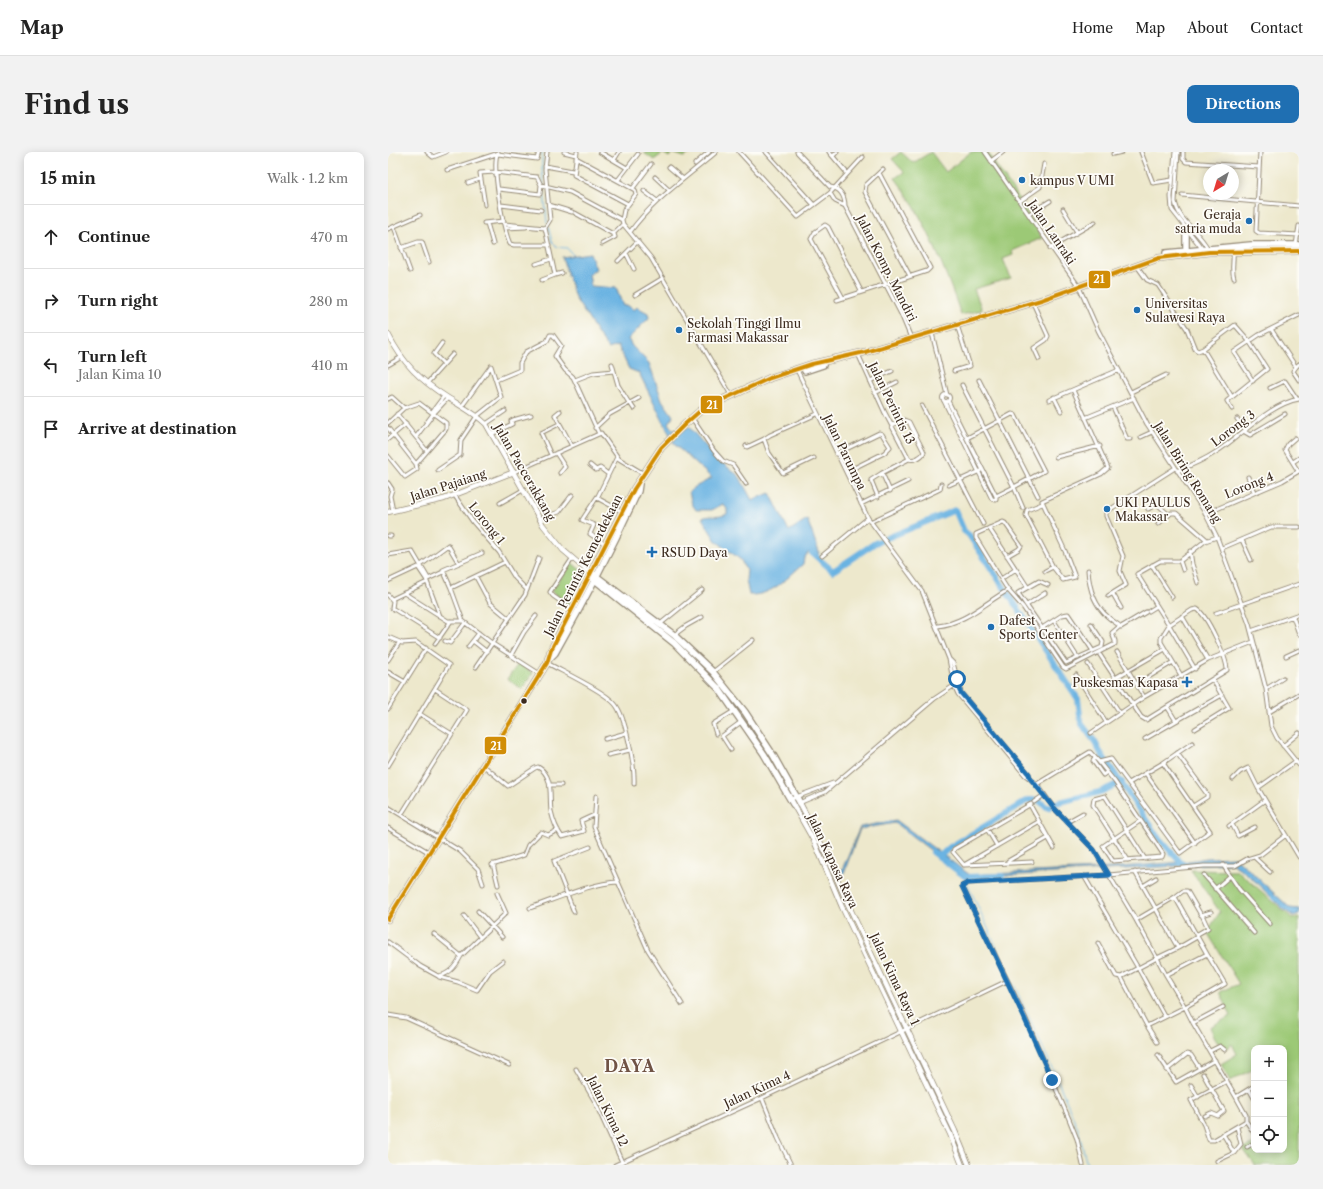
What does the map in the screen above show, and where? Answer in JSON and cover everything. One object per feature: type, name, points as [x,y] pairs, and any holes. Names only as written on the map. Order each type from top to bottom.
[{"type":"highway","points":[[1186,229],[1186,250]]},
{"type":"highway","name":"Jalan Perintis Kemerdekaan","points":[[388,919],[548,661],[564,639],[606,545],[618,528],[623,512],[644,474],[661,448],[692,418],[713,404],[763,383],[770,378],[812,364],[858,354],[1033,303],[1155,255],[1186,250],[1297,248]]},
{"type":"highway","name":"Jalan Perintis Kemerdekaan","points":[[955,325],[963,320],[1078,285],[1159,258],[1206,250],[1233,252],[1297,248]]},
{"type":"highway","name":"Jalan Perintis Kemerdekaan","points":[[763,383],[772,382],[828,361]]},
{"type":"highway","name":"Jalan Perintis Kemerdekaan","points":[[548,661],[551,650],[593,576],[638,491],[639,483]]},
{"type":"highway","name":"Jalan Kapasa Raya","points":[[593,576],[674,643],[713,672],[751,734],[786,785],[799,800]]},
{"type":"highway","name":"Jalan Kapasa Raya","points":[[638,612],[674,635],[756,730],[786,785],[792,802]]},
{"type":"highway","points":[[751,734],[756,730]]},
{"type":"main road","name":"Jalan Paccerakkang","points":[[388,334],[400,358],[409,368],[486,424],[539,519],[554,540],[572,559],[593,576]]},
{"type":"main road","name":"Jalan Pajaiang","points":[[391,512],[455,496],[514,472]]},
{"type":"main road","name":"Jalan Kima Raya 1","points":[[799,800],[827,855],[847,904],[955,1131],[968,1165]]},
{"type":"main road","name":"Jalan Kapasa Raya","points":[[792,802],[815,842],[842,907],[950,1134],[962,1165]]},
{"type":"main road","points":[[842,907],[847,904]]},
{"type":"street","points":[[427,152],[433,157],[446,152]]},
{"type":"street","points":[[521,152],[521,157]]},
{"type":"street","points":[[447,170],[498,153],[538,159],[540,152]]},
{"type":"street","points":[[547,152],[544,185],[549,205],[549,223],[546,227],[554,275]]},
{"type":"street","points":[[564,152],[576,155],[633,188],[636,194],[628,204],[622,220],[623,224],[651,258],[731,396]]},
{"type":"street","points":[[600,152],[627,168]]},
{"type":"street","points":[[614,160],[619,152]]},
{"type":"street","points":[[696,168],[694,163],[709,152]]},
{"type":"street","points":[[630,232],[643,215],[657,201],[716,152]]},
{"type":"street","points":[[739,152],[797,217],[800,217],[813,204],[830,193],[863,157]]},
{"type":"street","points":[[766,152],[813,204]]},
{"type":"street","points":[[796,152],[830,187],[835,188]]},
{"type":"street","points":[[829,152],[847,173]]},
{"type":"street","points":[[833,156],[837,152]]},
{"type":"street","name":"Jalan Lanraki","points":[[985,152],[1020,200],[1050,248],[1078,285]]},
{"type":"street","points":[[991,161],[1003,152]]},
{"type":"street","points":[[1113,154],[1122,152]]},
{"type":"street","points":[[1141,152],[1153,183],[1172,180]]},
{"type":"street","points":[[1176,152],[1172,180],[1172,210],[1186,229],[1206,250]]},
{"type":"street","points":[[1176,152],[1176,210],[1206,250]]},
{"type":"street","points":[[1183,152],[1183,159],[1186,162],[1259,167]]},
{"type":"street","points":[[1260,152],[1256,230],[1259,233],[1298,234]]},
{"type":"street","points":[[498,153],[495,172],[504,224],[512,245],[548,245]]},
{"type":"street","points":[[618,180],[638,154]]},
{"type":"street","points":[[576,155],[573,171],[576,176],[628,204]]},
{"type":"street","points":[[633,188],[651,164]]},
{"type":"street","points":[[1020,200],[1040,187],[1044,164]]},
{"type":"street","points":[[545,166],[573,171]]},
{"type":"street","points":[[669,167],[683,179]]},
{"type":"street","points":[[883,169],[866,185],[865,192],[910,276]]},
{"type":"street","points":[[485,205],[480,173],[495,172],[538,177],[544,185],[570,192],[622,220]]},
{"type":"street","points":[[837,300],[927,271],[929,266],[879,173]]},
{"type":"street","points":[[655,177],[669,190]]},
{"type":"street","points":[[468,183],[480,179]]},
{"type":"street","points":[[499,189],[540,194],[544,185]]},
{"type":"street","points":[[830,187],[830,193]]},
{"type":"street","name":"Jalan Komp. Mandiri","points":[[835,188],[843,195],[845,206],[886,284],[911,338]]},
{"type":"street","points":[[644,191],[657,201]]},
{"type":"street","name":"Jalan Komp. Mandiri","points":[[830,193],[835,201],[845,206]]},
{"type":"street","points":[[1182,195],[1299,206]]},
{"type":"street","points":[[1029,214],[1050,201]]},
{"type":"street","points":[[501,205],[541,210]]},
{"type":"street","points":[[549,205],[573,213],[614,234]]},
{"type":"street","points":[[1063,209],[1077,232]]},
{"type":"street","points":[[388,229],[420,215]]},
{"type":"street","points":[[1050,248],[1095,222]]},
{"type":"street","points":[[493,244],[486,223],[546,227]]},
{"type":"street","points":[[602,244],[615,237],[614,234],[623,224]]},
{"type":"street","points":[[843,298],[811,239],[815,232],[825,225],[828,227],[862,291]]},
{"type":"street","points":[[1297,248],[1299,226]]},
{"type":"street","points":[[394,227],[410,271]]},
{"type":"street","points":[[618,261],[638,241]]},
{"type":"street","points":[[401,248],[422,242],[429,262]]},
{"type":"street","points":[[1233,252],[1232,270],[1234,278]]},
{"type":"street","points":[[626,253],[634,269]]},
{"type":"street","points":[[536,264],[551,259]]},
{"type":"street","points":[[1135,265],[1147,280],[1158,285],[1188,329],[1195,349],[1198,351],[1203,349],[1234,325],[1238,327],[1249,341],[1267,368],[1226,402],[1232,409]]},
{"type":"street","points":[[542,280],[562,273]]},
{"type":"street","points":[[635,295],[663,278]]},
{"type":"street","name":"Jalan Biring Romang","points":[[1078,285],[1098,330],[1152,432],[1206,514],[1217,536],[1231,579],[1243,605],[1251,631],[1266,689],[1271,726],[1283,746],[1299,765]]},
{"type":"street","points":[[1033,303],[1048,336],[1045,341],[1034,348],[1039,359]]},
{"type":"street","points":[[1253,381],[1234,353],[1249,341],[1299,315]]},
{"type":"street","points":[[954,371],[970,366],[955,325]]},
{"type":"street","points":[[1271,329],[1296,367]]},
{"type":"street","points":[[932,333],[946,395],[943,397],[970,450],[996,496]]},
{"type":"street","points":[[496,380],[520,370],[520,363],[526,352],[547,341],[548,337],[552,334],[561,346],[555,356],[575,380],[574,382],[586,401],[595,428],[599,434],[601,433],[617,457],[644,474]]},
{"type":"street","points":[[442,343],[434,354],[444,364]]},
{"type":"street","points":[[1203,349],[1232,397]]},
{"type":"street","points":[[428,382],[453,354]]},
{"type":"street","name":"Jalan Perintis 13","points":[[858,354],[909,459],[882,473]]},
{"type":"street","points":[[388,365],[400,358]]},
{"type":"street","points":[[612,364],[618,385],[634,409]]},
{"type":"street","points":[[1299,364],[1293,371],[1299,380]]},
{"type":"street","points":[[438,470],[460,455],[461,440],[476,416],[501,397],[490,366],[462,406]]},
{"type":"street","points":[[575,380],[593,373],[603,373],[614,370]]},
{"type":"street","points":[[1048,400],[1119,370]]},
{"type":"street","points":[[870,381],[892,371]]},
{"type":"street","name":"Jalan Parumpa","points":[[798,372],[836,454],[870,522],[918,583],[938,626],[949,659]]},
{"type":"street","points":[[1131,392],[1166,375]]},
{"type":"street","points":[[979,380],[1038,496]]},
{"type":"street","points":[[1270,388],[1285,381],[1298,399]]},
{"type":"street","points":[[876,393],[898,382]]},
{"type":"street","points":[[962,385],[1014,487],[1023,508]]},
{"type":"street","points":[[1042,504],[1065,551],[1074,578],[1063,580],[1053,567],[1026,515],[1027,510],[1042,504],[1042,501],[1107,470],[1108,468],[1100,446],[1085,418],[1074,390]]},
{"type":"street","points":[[416,437],[446,396]]},
{"type":"street","points":[[388,399],[392,397],[404,408]]},
{"type":"street","points":[[1054,397],[1061,411]]},
{"type":"street","points":[[595,428],[610,414],[640,398]]},
{"type":"street","points":[[1085,418],[1134,398]]},
{"type":"street","name":"Lorong 3","points":[[1113,594],[1126,585],[1120,572],[1124,558],[1106,513],[1176,470],[1215,453],[1264,416],[1284,404],[1298,399]]},
{"type":"street","points":[[946,401],[967,438],[978,471],[992,500],[996,500],[996,496],[1044,471],[1043,466],[1017,416],[1012,414],[967,438]]},
{"type":"street","points":[[388,423],[404,408],[420,403],[446,423],[446,429],[416,464]]},
{"type":"street","points":[[922,406],[983,524]]},
{"type":"street","points":[[1113,407],[1127,439],[1130,439]]},
{"type":"street","points":[[486,424],[505,411]]},
{"type":"street","points":[[560,412],[555,414],[572,446]]},
{"type":"street","points":[[397,414],[427,451]]},
{"type":"street","points":[[746,446],[748,447],[770,435],[817,414]]},
{"type":"street","points":[[1237,419],[1249,435],[1285,414]]},
{"type":"street","points":[[492,434],[512,424],[511,421],[530,415]]},
{"type":"street","points":[[1264,416],[1268,423]]},
{"type":"street","points":[[692,418],[714,451],[724,461],[733,465],[746,484]]},
{"type":"street","points":[[892,425],[904,420],[910,422],[924,452],[923,455],[914,460],[909,459]]},
{"type":"street","points":[[388,438],[406,424]]},
{"type":"street","points":[[551,455],[541,433],[559,424]]},
{"type":"street","points":[[388,428],[416,464],[417,469],[409,476],[405,477],[388,456]]},
{"type":"street","points":[[1141,437],[1152,432]]},
{"type":"street","points":[[836,454],[880,433],[890,447],[884,453],[846,472]]},
{"type":"street","points":[[514,472],[599,434]]},
{"type":"street","points":[[1295,438],[1286,448],[1299,471]]},
{"type":"street","points":[[764,439],[769,453],[781,472],[785,472],[814,458]]},
{"type":"street","points":[[1056,457],[1100,446]]},
{"type":"street","points":[[556,453],[566,467],[560,473]]},
{"type":"street","points":[[1170,458],[1178,454]]},
{"type":"street","points":[[606,545],[590,534],[594,525],[582,520],[597,497],[617,457]]},
{"type":"street","points":[[1293,462],[1299,458]]},
{"type":"street","points":[[590,465],[596,470],[600,468],[608,474]]},
{"type":"street","points":[[949,485],[982,470]]},
{"type":"street","name":"Lorong 4","points":[[1206,514],[1282,481],[1299,471]]},
{"type":"street","points":[[878,497],[871,480],[882,473],[890,491]]},
{"type":"street","points":[[1248,477],[1254,492]]},
{"type":"street","points":[[860,504],[878,497],[908,481]]},
{"type":"street","points":[[388,483],[392,489],[389,495],[391,512]]},
{"type":"street","points":[[870,522],[936,491],[940,488],[941,484]]},
{"type":"street","points":[[500,503],[523,490]]},
{"type":"street","points":[[539,519],[559,512],[572,495]]},
{"type":"street","name":"Lorong 1","points":[[455,496],[473,522],[499,552],[515,578],[527,590]]},
{"type":"street","points":[[597,497],[623,512]]},
{"type":"street","points":[[1148,509],[1157,504],[1169,516]]},
{"type":"street","points":[[1158,524],[1173,513],[1176,513],[1207,540]]},
{"type":"street","points":[[822,556],[868,518]]},
{"type":"street","points":[[1007,556],[1019,549],[1021,546],[1007,524],[1003,522],[979,531],[975,536],[1007,590],[1014,596],[1064,669],[1093,656],[1114,644],[1115,641],[1112,633],[1120,626],[1124,626],[1157,606]]},
{"type":"street","points":[[1222,548],[1271,527],[1299,527]]},
{"type":"street","points":[[990,528],[1027,586]]},
{"type":"street","points":[[1195,669],[1137,575],[1138,572],[1161,561],[1180,561],[1207,540],[1217,536]]},
{"type":"street","points":[[1242,540],[1251,560]]},
{"type":"street","points":[[421,565],[448,545],[458,562]]},
{"type":"street","points":[[388,554],[412,551],[421,565],[440,616]]},
{"type":"street","points":[[1190,552],[1198,583]]},
{"type":"street","points":[[392,599],[458,562],[482,553]]},
{"type":"street","points":[[476,667],[493,644],[527,590],[539,558]]},
{"type":"street","points":[[572,559],[550,592],[553,596],[573,610]]},
{"type":"street","points":[[1180,561],[1183,570]]},
{"type":"street","points":[[451,588],[505,562]]},
{"type":"street","points":[[1152,565],[1172,597]]},
{"type":"street","points":[[388,581],[416,567],[427,580]]},
{"type":"street","points":[[1045,571],[1053,567]]},
{"type":"street","points":[[1001,579],[1016,569]]},
{"type":"street","points":[[444,570],[464,622],[493,644],[541,674]]},
{"type":"street","points":[[1088,570],[1089,589],[1095,600],[1106,616],[1120,626]]},
{"type":"street","points":[[476,577],[490,603],[508,618]]},
{"type":"street","points":[[1014,596],[1027,586],[1039,581],[1048,585]]},
{"type":"street","points":[[1216,613],[1243,605],[1299,584]]},
{"type":"street","points":[[659,625],[702,590]]},
{"type":"street","points":[[938,626],[948,625],[963,619],[1007,590]]},
{"type":"street","points":[[404,593],[440,616],[451,621],[464,622]]},
{"type":"street","points":[[1018,593],[1066,663],[1102,647],[1103,642],[1091,624]]},
{"type":"street","points":[[1027,605],[1045,593]]},
{"type":"street","points":[[1108,596],[1113,594],[1121,608]]},
{"type":"street","points":[[388,595],[392,599],[392,608],[440,638]]},
{"type":"street","points":[[1100,655],[1145,721],[1227,670],[1223,653],[1201,611],[1194,609],[1169,625],[1160,639],[1164,649],[1182,677]]},
{"type":"street","points":[[1042,628],[1068,614],[1093,651]]},
{"type":"street","points":[[1251,631],[1299,614]]},
{"type":"street","points":[[511,655],[524,632],[536,616]]},
{"type":"street","points":[[1182,616],[1208,660]]},
{"type":"street","points":[[674,635],[702,617]]},
{"type":"street","points":[[1293,617],[1299,634]]},
{"type":"street","points":[[435,644],[451,621]]},
{"type":"street","points":[[1054,621],[1078,658]]},
{"type":"street","points":[[445,641],[450,643],[464,622]]},
{"type":"street","points":[[468,647],[478,633]]},
{"type":"street","points":[[388,637],[399,643],[414,642],[426,648],[449,664],[388,766]]},
{"type":"street","points":[[713,672],[754,640]]},
{"type":"street","points":[[473,641],[487,652]]},
{"type":"street","points":[[1092,733],[1144,697],[1182,677],[1208,660],[1253,642]]},
{"type":"street","points":[[388,660],[399,643]]},
{"type":"street","points":[[388,709],[426,648]]},
{"type":"street","points":[[1115,678],[1164,649]]},
{"type":"street","points":[[1286,656],[1299,650]]},
{"type":"street","points":[[1118,652],[1144,697]]},
{"type":"street","points":[[949,659],[953,663],[961,693],[1029,774],[1030,778]]},
{"type":"street","points":[[949,659],[954,685],[958,694],[1025,775],[1037,784],[1052,806],[1094,850],[1136,920],[1227,1081],[1246,1115],[1246,1121],[1251,1128]]},
{"type":"street","points":[[548,661],[611,700],[618,708],[630,750],[634,784]]},
{"type":"street","points":[[1136,684],[1173,662]]},
{"type":"street","points":[[1088,664],[1120,713]]},
{"type":"street","points":[[388,672],[404,682]]},
{"type":"street","points":[[1076,675],[1106,722]]},
{"type":"street","points":[[1266,689],[1283,678]]},
{"type":"street","points":[[1196,728],[1228,709],[1228,705],[1213,680]]},
{"type":"street","points":[[792,802],[825,792],[934,699],[958,683]]},
{"type":"street","points":[[401,814],[467,710],[435,689]]},
{"type":"street","points":[[1269,712],[1299,694]]},
{"type":"street","points":[[1145,739],[1222,695]]},
{"type":"street","points":[[1168,708],[1176,721]]},
{"type":"street","points":[[716,734],[713,724],[735,710]]},
{"type":"street","points":[[420,714],[452,734]]},
{"type":"street","points":[[731,750],[722,736],[743,721]]},
{"type":"street","points":[[1283,746],[1299,733]]},
{"type":"street","points":[[605,739],[626,734]]},
{"type":"street","points":[[1129,783],[1163,763],[1192,742]]},
{"type":"street","points":[[608,755],[630,750]]},
{"type":"street","points":[[1037,784],[1090,752],[1101,762],[1163,854],[1162,857],[1113,861],[1103,846],[1140,821]]},
{"type":"street","points":[[1177,753],[1207,794],[1207,797],[1193,806]]},
{"type":"street","points":[[1095,758],[1093,761],[1103,775],[1107,772]]},
{"type":"street","points":[[1101,762],[1108,758],[1113,761],[1178,852],[1182,853],[1210,831],[1163,763]]},
{"type":"street","points":[[1258,788],[1296,761]]},
{"type":"street","points":[[484,766],[512,790]]},
{"type":"street","points":[[508,786],[538,767],[544,772],[550,785],[551,810],[558,830],[565,838],[583,832],[585,830],[581,821],[594,815]]},
{"type":"street","points":[[1233,779],[1248,768],[1258,788],[1299,856]]},
{"type":"street","points":[[1146,774],[1195,843]]},
{"type":"street","points":[[792,802],[834,783]]},
{"type":"street","points":[[550,785],[561,785]]},
{"type":"street","points":[[1034,802],[1044,795]]},
{"type":"street","points":[[596,796],[594,825],[648,950],[682,1004]]},
{"type":"street","points":[[1128,860],[1093,805],[1094,800],[1105,796],[1145,859]]},
{"type":"street","points":[[1255,827],[1238,836],[1230,825],[1265,800]]},
{"type":"street","points":[[1032,862],[964,865],[954,855],[953,850],[1030,805],[1038,822],[1054,848]]},
{"type":"street","points":[[388,807],[440,837],[465,855],[468,860],[478,869],[483,884]]},
{"type":"street","points":[[1067,822],[1083,813]]},
{"type":"street","points":[[964,865],[1038,822]]},
{"type":"street","points":[[388,828],[430,853]]},
{"type":"street","points":[[987,829],[997,846]]},
{"type":"street","points":[[498,885],[492,864],[524,855],[530,842],[541,832],[548,835],[558,830]]},
{"type":"street","points":[[1083,1165],[1073,1129],[1008,981],[963,887],[966,884],[1223,865],[1235,866],[1262,853],[1286,835]]},
{"type":"street","points":[[1007,862],[1048,838]]},
{"type":"street","points":[[574,912],[554,861],[590,847]]},
{"type":"street","points":[[1254,857],[1270,872]]},
{"type":"street","points":[[1223,865],[1230,876],[1270,924]]},
{"type":"street","points":[[1135,872],[1178,948]]},
{"type":"street","points":[[1204,875],[1254,934]]},
{"type":"street","points":[[1084,876],[1165,1017]]},
{"type":"street","points":[[1215,889],[1230,876]]},
{"type":"street","points":[[1143,886],[1156,878]]},
{"type":"street","points":[[530,908],[567,895],[608,883],[618,882]]},
{"type":"street","points":[[1121,977],[1178,948],[1208,928],[1187,891],[1183,891],[1175,898],[1136,920]]},
{"type":"street","points":[[439,977],[449,973],[461,956],[506,913],[497,893]]},
{"type":"street","points":[[1147,1026],[1225,984],[1175,898]]},
{"type":"street","points":[[478,911],[502,936]]},
{"type":"street","points":[[1202,915],[1211,912]]},
{"type":"street","points":[[464,916],[480,937]]},
{"type":"street","points":[[434,934],[461,956]]},
{"type":"street","points":[[388,942],[420,966],[439,977],[458,982],[477,990],[490,971],[503,961]]},
{"type":"street","points":[[1098,943],[1116,976],[1121,977],[1157,1042]]},
{"type":"street","points":[[1166,975],[1207,954]]},
{"type":"street","name":"Jalan Kima 4","points":[[615,1165],[762,1098],[1008,981]]},
{"type":"street","points":[[1193,1023],[1223,1007]]},
{"type":"street","points":[[388,1015],[406,1018],[510,1065]]},
{"type":"street","points":[[1210,1051],[1220,1046],[1225,1050]]},
{"type":"street","points":[[1168,1070],[1187,1054],[1191,1055],[1200,1069]]},
{"type":"street","points":[[1158,1055],[1175,1081],[1178,1082],[1215,1060]]},
{"type":"street","name":"Jalan Kima 12","points":[[576,1069],[594,1100],[622,1162]]},
{"type":"street","points":[[1203,1074],[1224,1112],[1218,1116],[1210,1113],[1204,1116]]},
{"type":"street","points":[[1227,1081],[1191,1102],[1204,1125],[1208,1140],[1214,1140],[1237,1128],[1246,1121]]},
{"type":"street","points":[[1191,1085],[1198,1097]]},
{"type":"street","points":[[1236,1097],[1249,1089],[1251,1093]]},
{"type":"street","points":[[762,1098],[778,1138],[791,1165]]},
{"type":"street","points":[[1217,1161],[1234,1153],[1240,1144],[1237,1128]]},
{"type":"street","points":[[1224,1134],[1234,1153]]},
{"type":"street","points":[[1247,1147],[1251,1145]]},
{"type":"green space","points":[[693,152],[684,157],[673,153],[669,157],[663,153],[654,160],[644,153]]},
{"type":"green space","points":[[901,152],[913,163],[931,152],[946,172],[971,152],[987,152],[1021,202],[1042,238],[1012,251],[1013,255],[1003,259],[1011,278],[974,289],[982,310],[961,315],[941,262],[925,226],[906,193],[895,178],[904,172],[892,159]]},
{"type":"green space","points":[[572,563],[587,575],[571,606],[551,591]]},
{"type":"green space","points":[[519,663],[533,673],[522,689],[507,679]]},
{"type":"green space","points":[[1191,870],[1238,871],[1292,918],[1299,917],[1299,1165],[1255,1165],[1243,1149],[1251,1145],[1251,1153],[1287,1153],[1287,1045],[1251,1045],[1251,1070],[1230,1081],[1221,1064],[1237,1054],[1232,1044],[1227,1048],[1217,1042],[1210,1027],[1231,1016],[1220,992],[1239,984],[1207,932],[1220,912]]},
{"type":"water","points":[[590,253],[596,269],[589,274],[591,286],[616,288],[623,306],[627,305],[634,310],[637,307],[648,313],[649,318],[628,339],[632,346],[649,363],[662,400],[673,416],[668,423],[673,430],[689,427],[716,458],[739,476],[752,500],[770,493],[789,531],[807,519],[819,552],[817,557],[809,552],[804,558],[803,564],[779,585],[765,593],[749,595],[746,580],[747,570],[741,560],[716,541],[702,518],[727,514],[727,509],[723,504],[712,510],[696,510],[692,504],[689,492],[712,478],[675,445],[639,373],[629,369],[618,346],[608,349],[575,298],[562,257]]},
{"type":"water","points":[[896,820],[970,875],[1097,869],[1182,862],[1207,858],[1235,857],[1290,908],[1299,909],[1299,914],[1293,916],[1277,903],[1246,873],[1230,863],[967,878],[895,823],[860,829],[842,878],[839,877],[860,827]]},
{"type":"waterway","points":[[542,152],[542,170],[547,223]]},
{"type":"waterway","points":[[548,226],[552,242],[557,247],[567,248],[573,255]]},
{"type":"waterway","points":[[812,553],[833,571],[875,543],[955,510],[964,531],[969,535],[1078,699],[1081,723],[1157,836],[1182,864]]},
{"type":"waterway","points":[[939,857],[950,847],[1028,800],[1038,800],[1048,808],[1056,803],[1100,792],[1122,782]]},
{"type":"waterway","points":[[933,852],[966,877],[1002,876]]},
{"type":"waterway","points":[[966,877],[967,882]]},
{"type":"waterway","points":[[968,885],[1058,1081],[1078,1129],[1087,1165]]},
{"type":"transit line","name":"21","points":[[388,919],[547,663],[551,650],[634,489],[661,448],[700,411],[770,378],[812,364],[865,352],[1041,300],[1159,258],[1209,252],[1299,251]]},
{"type":"place","name":"kampus V UMI","points":[[1022,180]]},
{"type":"place","name":"Geraja satria muda","points":[[1249,221]]},
{"type":"place","name":"Universitas Sulawesi Raya","points":[[1137,310]]},
{"type":"place","name":"Sekolah Tinggi Ilmu Farmasi Makassar","points":[[679,330]]},
{"type":"place","name":"UKI PAULUS Makassar","points":[[1107,509]]},
{"type":"place","name":"RSUD Daya","points":[[652,552]]},
{"type":"place","name":"Dafest Sports Center","points":[[991,627]]},
{"type":"place","name":"Puskesmas Kapasa","points":[[1187,682]]},
{"type":"district","name":"DAYA","points":[[630,1066]]},
{"type":"route","points":[[957,679],[958,687],[961,693],[1009,749],[1053,807],[1094,850],[1109,875],[968,883],[962,886],[973,906],[1052,1080]]}]
